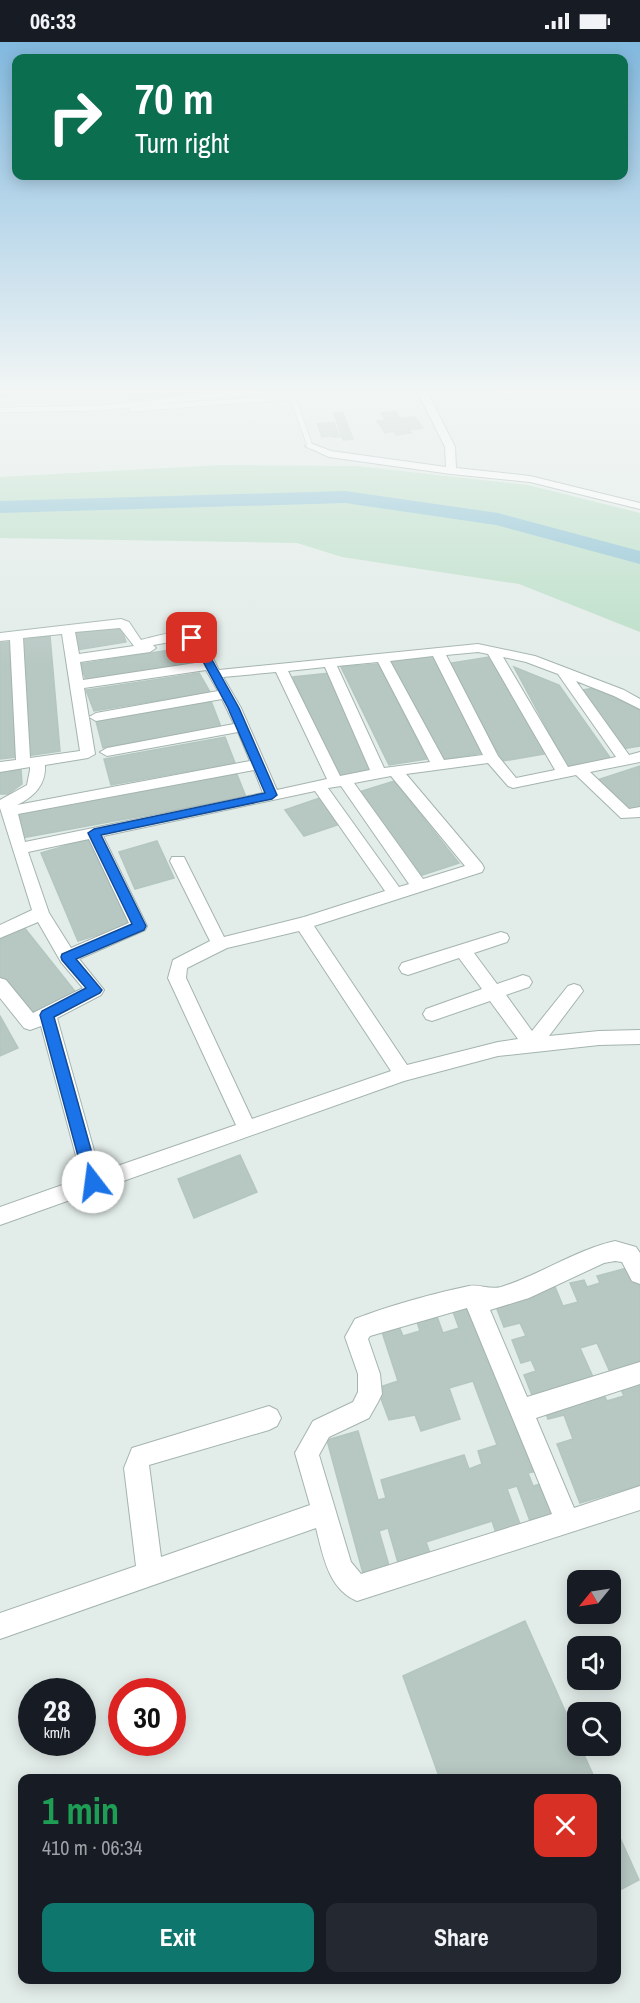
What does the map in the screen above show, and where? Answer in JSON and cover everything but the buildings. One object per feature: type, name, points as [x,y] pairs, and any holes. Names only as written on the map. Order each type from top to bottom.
[{"type":"street","points":[[544,483],[640,506]]},
{"type":"street","points":[[0,637],[121,623],[129,628],[134,640],[139,644],[184,637],[192,638],[197,642],[242,727],[272,795]]},
{"type":"street","points":[[0,766],[88,754],[68,629]]},
{"type":"street","points":[[5,806],[36,785],[39,775],[30,762],[16,635]]},
{"type":"street","points":[[72,659],[197,642]]},
{"type":"street","points":[[77,685],[212,670],[300,668],[478,648],[530,659],[619,693],[640,705]]},
{"type":"street","points":[[492,650],[571,771],[626,814],[640,812]]},
{"type":"street","points":[[437,651],[492,758],[513,783],[633,759],[562,671]]},
{"type":"street","points":[[382,657],[439,764]]},
{"type":"street","points":[[330,664],[379,773]]},
{"type":"street","points":[[280,667],[340,781],[416,882]]},
{"type":"street","points":[[96,717],[225,694]]},
{"type":"street","points":[[107,752],[242,727]]},
{"type":"street","points":[[19,849],[379,773],[492,758]]},
{"type":"street","points":[[5,806],[258,764]]},
{"type":"street","points":[[247,1128],[177,978],[179,965],[191,956],[220,945],[303,923],[395,894],[416,882],[470,861],[395,771]]},
{"type":"street","points":[[318,785],[395,894]]},
{"type":"street","points":[[0,985],[30,1023],[95,990],[67,957],[41,913],[5,806]]},
{"type":"street","points":[[67,957],[139,926],[94,833]]},
{"type":"street","points":[[178,861],[220,945]]},
{"type":"street","points":[[0,932],[41,913]]},
{"type":"street","points":[[303,923],[403,1074]]},
{"type":"street","points":[[408,969],[501,938]]},
{"type":"street","points":[[463,950],[532,1045]]},
{"type":"street","points":[[432,1014],[523,982]]},
{"type":"street","points":[[532,1045],[574,991]]},
{"type":"street","points":[[47,1015],[93,1182]]},
{"type":"street","points":[[0,1216],[403,1074],[498,1048],[599,1038],[640,1037]]},
{"type":"street","points":[[640,1274],[629,1254],[615,1251],[580,1263],[521,1291],[491,1300],[473,1296],[363,1328],[356,1337],[369,1374],[370,1394],[362,1410],[321,1429],[307,1453],[340,1569],[357,1588],[640,1498]]},
{"type":"street","points":[[473,1296],[568,1522]]},
{"type":"street","points":[[521,1411],[640,1373]]},
{"type":"street","points":[[150,1573],[136,1468],[140,1456],[269,1418]]},
{"type":"street","points":[[0,1626],[323,1513]]},
{"type":"green space","points":[[0,483],[505,483],[528,485],[640,513],[640,632],[519,584],[342,557],[297,543],[0,538]]},
{"type":"waterway","points":[[0,507],[345,497],[498,519],[640,558]]},
{"type":"route","points":[[93,1182],[47,1015],[95,990],[67,957],[139,926],[94,833],[272,795],[234,708],[197,642],[192,638]]}]
